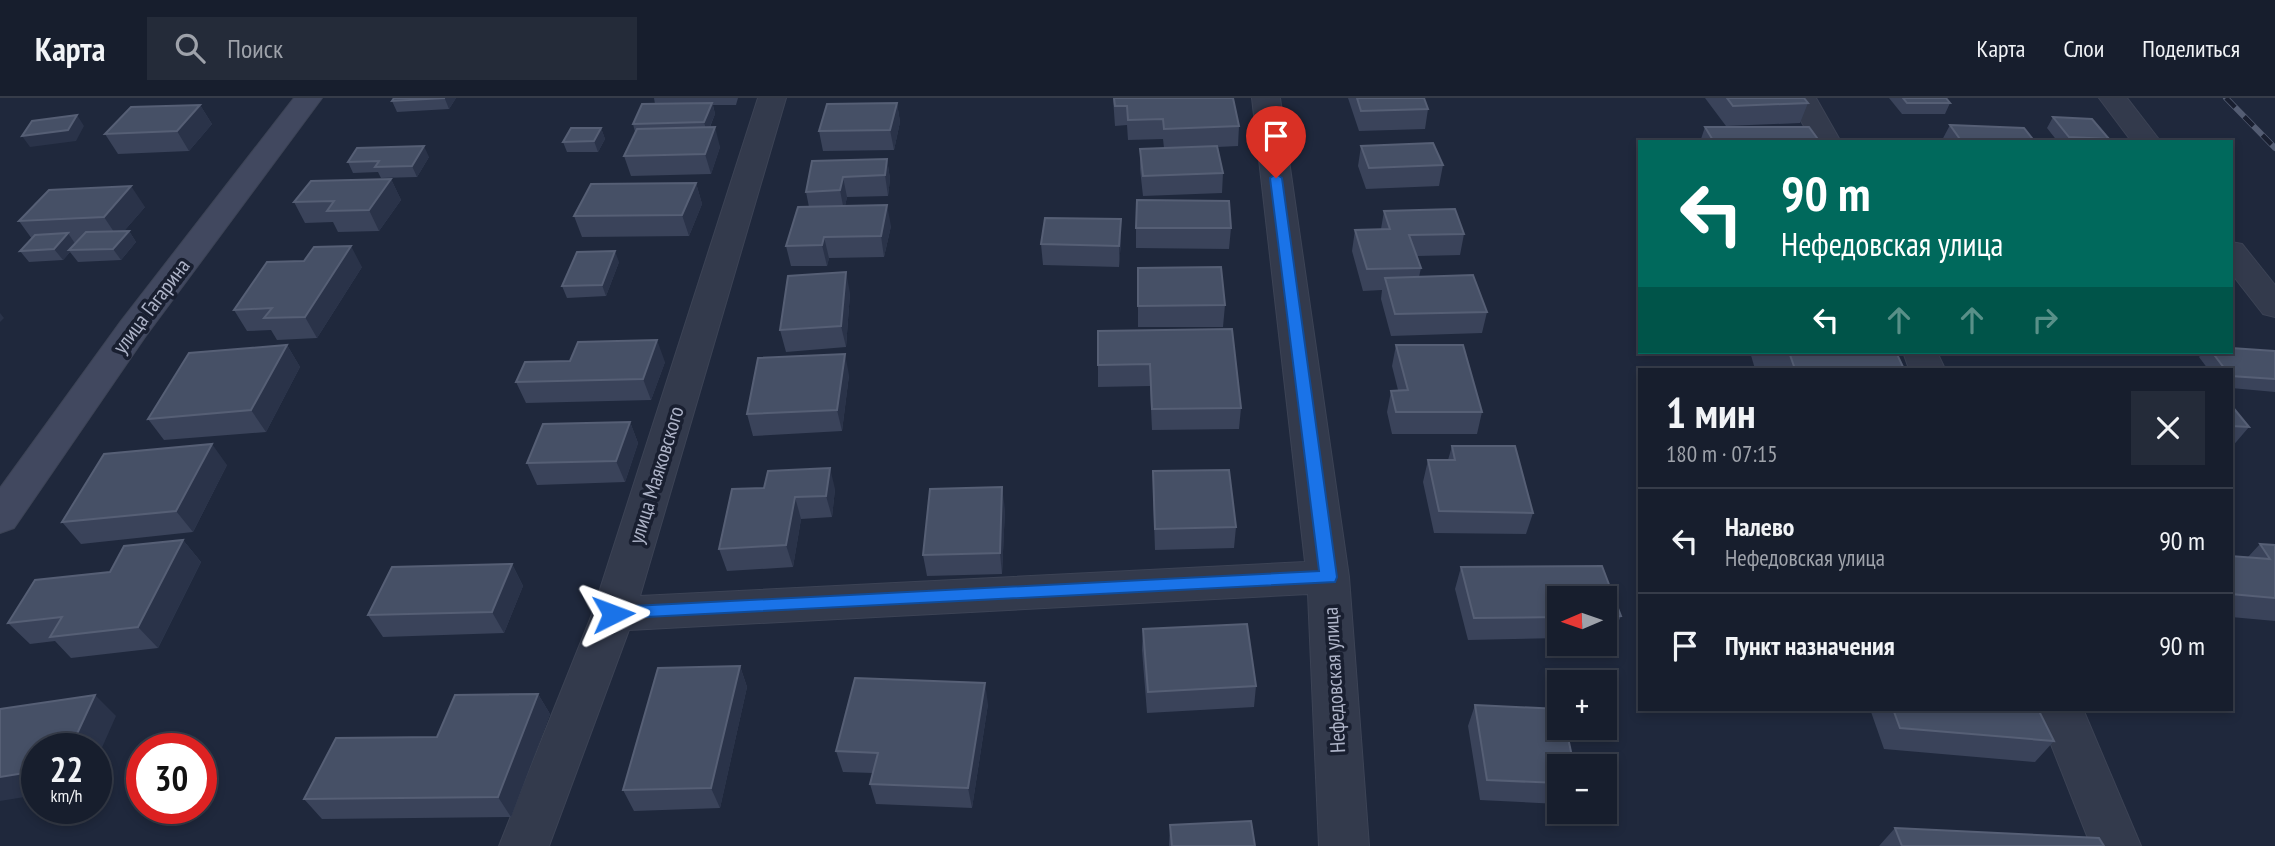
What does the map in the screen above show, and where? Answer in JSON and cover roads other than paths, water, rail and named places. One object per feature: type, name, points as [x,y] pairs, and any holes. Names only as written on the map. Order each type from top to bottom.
[{"type":"main road","name":"улица Гагарина","points":[[0,519],[133,330],[308,98]]},
{"type":"street","name":"улица Маяковского","points":[[524,846],[613,614],[772,98]]},
{"type":"street","name":"Нефедовская улица","points":[[1266,98],[1328,577],[1344,846]]},
{"type":"street","points":[[1802,98],[1826,140]]},
{"type":"street","points":[[2113,98],[2145,140]]},
{"type":"street","points":[[2233,254],[2275,307]]},
{"type":"street","points":[[613,614],[1328,577]]},
{"type":"street","points":[[2061,711],[2116,846]]},
{"type":"railway","points":[[2226,98],[2275,148]]}]
